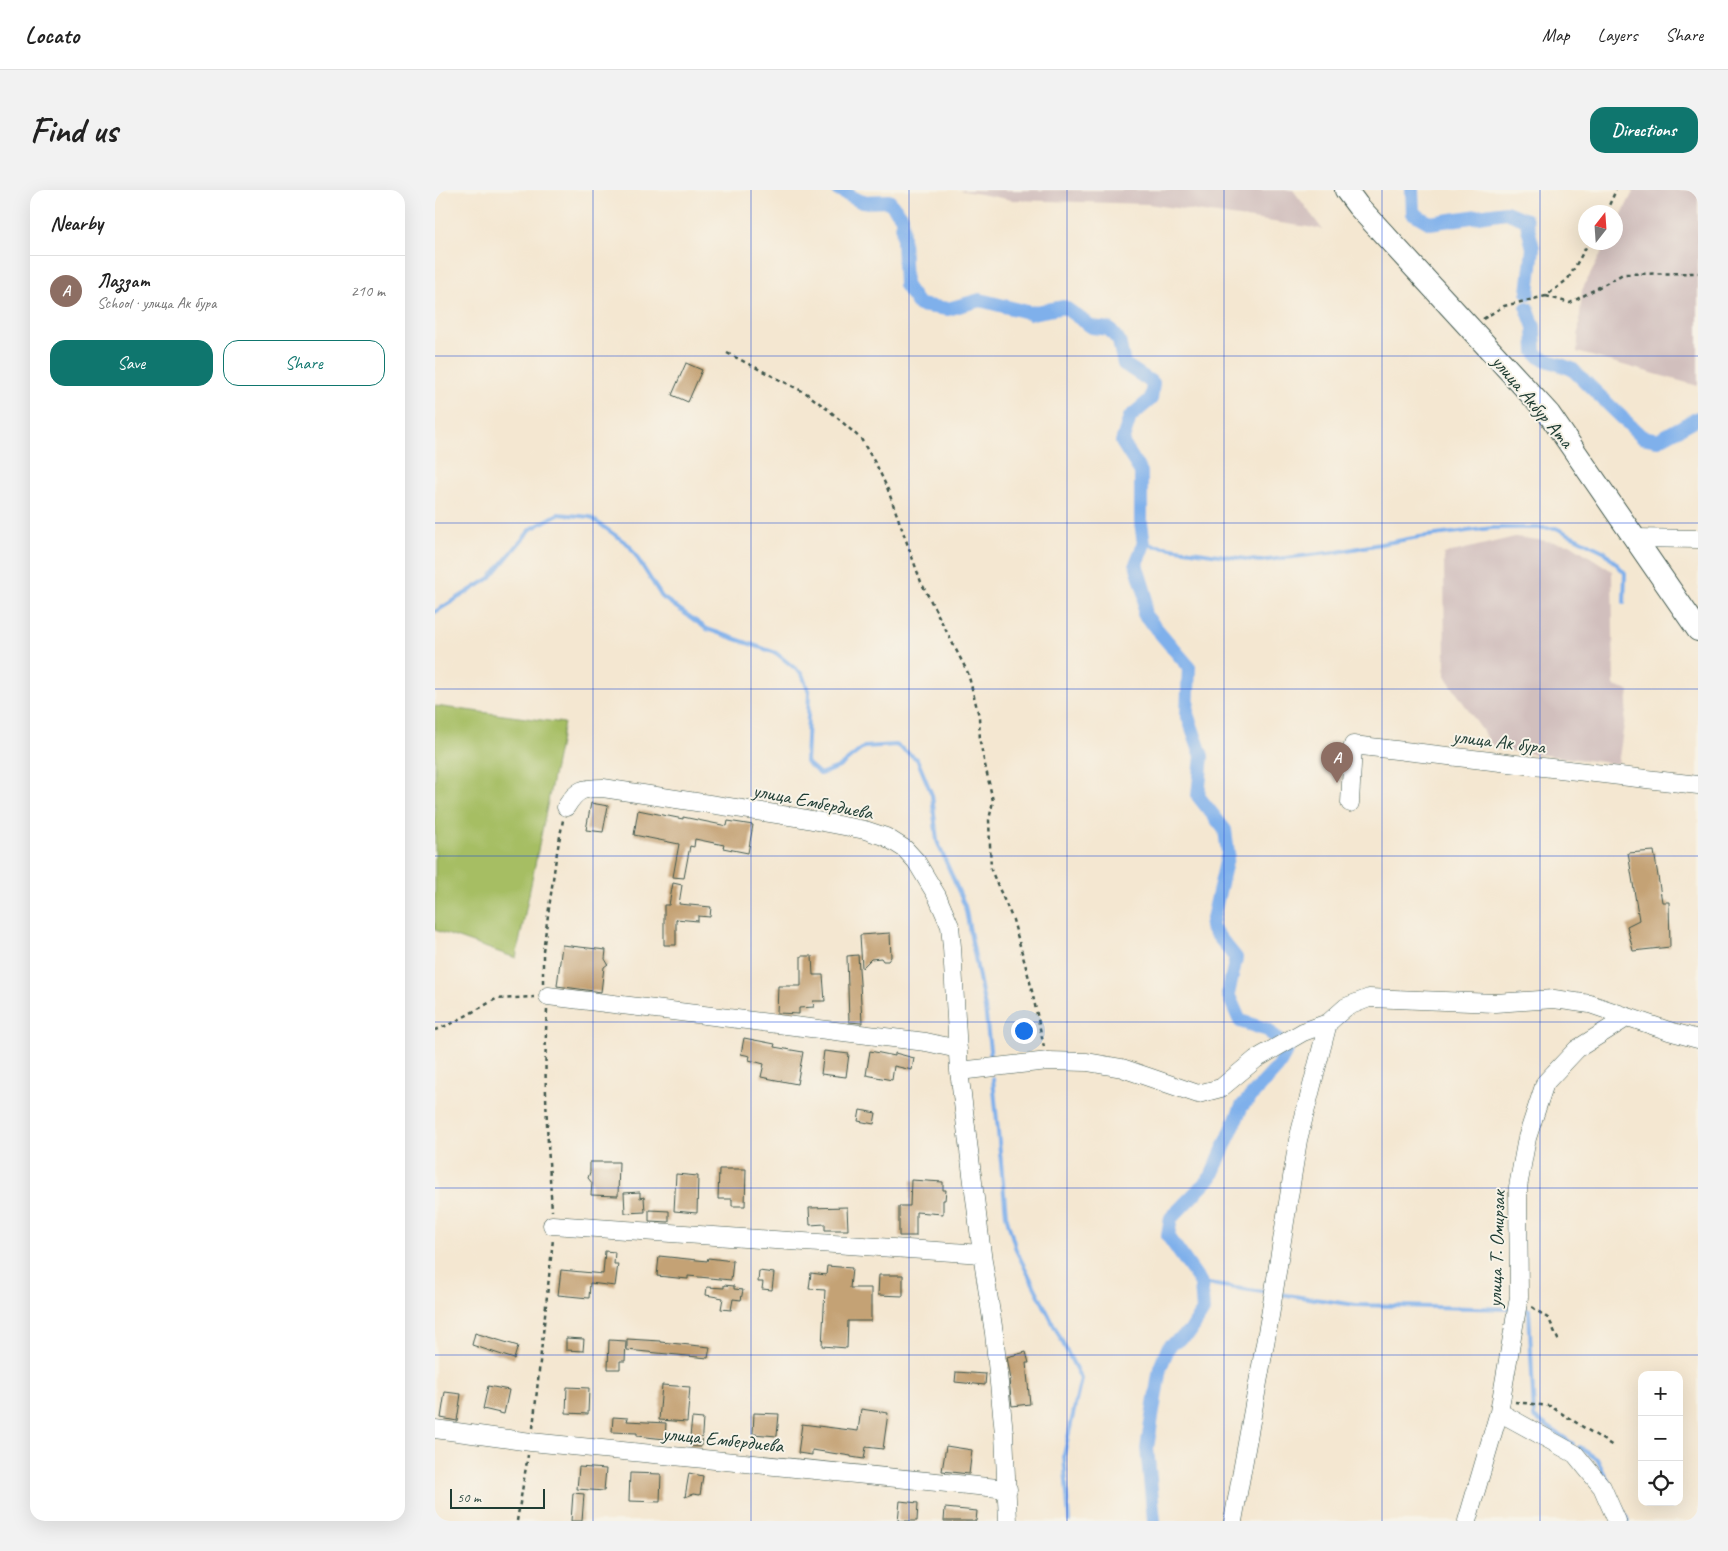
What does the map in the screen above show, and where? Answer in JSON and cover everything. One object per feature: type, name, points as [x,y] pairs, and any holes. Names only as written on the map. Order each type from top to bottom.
[{"type":"main road","name":"улица Акбур Ата","points":[[1346,190],[1358,206],[1549,414],[1698,630]]},
{"type":"street","points":[[1634,538],[1698,539]]},
{"type":"street","name":"улица Ак бура","points":[[1350,803],[1353,745],[1698,785]]},
{"type":"street","name":"улица Ембердиева","points":[[566,807],[576,793],[583,789],[603,788],[844,825],[897,843],[912,855],[916,861],[937,896],[949,926],[956,1000],[959,1071],[1005,1433],[1008,1521]]},
{"type":"street","points":[[548,996],[926,1042],[958,1049]]},
{"type":"street","points":[[959,1071],[1048,1061],[1087,1062],[1122,1068],[1198,1094],[1221,1088],[1257,1059],[1303,1032],[1328,1023],[1346,1007],[1369,998],[1495,1003],[1554,999],[1590,1004],[1698,1039]]},
{"type":"street","name":"улица Т. Омирзак","points":[[1467,1521],[1500,1406],[1519,1297],[1518,1187],[1527,1138],[1545,1083],[1577,1050],[1628,1017]]},
{"type":"street","points":[[1233,1521],[1270,1316],[1298,1140],[1328,1023]]},
{"type":"street","points":[[552,1225],[982,1254]]},
{"type":"street","points":[[1500,1406],[1575,1454],[1602,1488],[1617,1521]]},
{"type":"street","name":"улица Ембердиева","points":[[435,1429],[531,1442],[1008,1489]]},
{"type":"path","points":[[1609,205],[1616,190]]},
{"type":"path","points":[[1469,327],[1504,306],[1546,296],[1568,279],[1584,250]]},
{"type":"path","points":[[1546,296],[1570,303],[1623,274],[1698,272]]},
{"type":"path","points":[[727,353],[806,394],[831,412],[861,438],[881,475],[921,582],[968,674],[979,716],[980,742],[993,801],[989,820],[991,870],[1013,920],[1030,982],[1048,1061]]},
{"type":"path","points":[[517,1521],[531,1442],[553,1245],[545,1076],[548,996],[544,991],[543,951],[556,858],[566,807]]},
{"type":"path","points":[[435,1030],[451,1024],[496,999],[548,996]]},
{"type":"path","points":[[1519,1297],[1549,1319],[1560,1344]]},
{"type":"path","points":[[1500,1406],[1550,1406],[1613,1446]]},
{"type":"shaded area","points":[[959,190],[1293,190],[1322,229],[1148,204],[1012,200]]},
{"type":"shaded area","points":[[1634,190],[1698,190],[1698,386],[1577,352],[1582,290],[1603,250],[1623,250],[1623,212]]},
{"type":"shaded area","points":[[1515,537],[1570,544],[1612,571],[1614,686],[1629,691],[1618,764],[1495,749],[1445,676],[1444,554]]},
{"type":"green space","points":[[435,706],[564,723],[516,958],[435,930]]},
{"type":"building","points":[[686,363],[702,370],[688,402],[672,395]]},
{"type":"building","points":[[591,803],[608,806],[603,832],[586,830]]},
{"type":"building","points":[[638,810],[727,826],[728,821],[753,825],[748,853],[723,848],[724,845],[695,839],[694,847],[690,846],[684,878],[673,877],[679,844],[634,835]]},
{"type":"building","points":[[1654,851],[1662,902],[1669,902],[1670,947],[1633,951],[1627,926],[1639,920],[1628,853]]},
{"type":"building","points":[[673,883],[682,885],[679,904],[711,907],[710,917],[698,916],[698,921],[676,919],[676,945],[664,945],[664,905],[669,905]]},
{"type":"building","points":[[890,933],[891,957],[888,961],[883,961],[881,958],[871,959],[862,968],[860,935]]},
{"type":"building","points":[[562,945],[606,950],[605,959],[608,964],[604,967],[601,992],[557,986]]},
{"type":"building","points":[[858,955],[862,1023],[849,1022],[847,956]]},
{"type":"building","points":[[801,956],[812,956],[813,975],[823,975],[825,1001],[813,1001],[814,1007],[799,1008],[799,1014],[777,1013],[778,986],[801,986]]},
{"type":"building","points":[[744,1038],[775,1044],[774,1047],[803,1052],[797,1084],[761,1077],[764,1064],[749,1060],[750,1056],[741,1054]]},
{"type":"building","points":[[824,1051],[849,1054],[846,1077],[821,1074]]},
{"type":"building","points":[[870,1051],[895,1056],[895,1053],[914,1058],[912,1070],[894,1066],[892,1080],[866,1075]]},
{"type":"building","points":[[860,1110],[876,1113],[874,1124],[858,1121]]},
{"type":"building","points":[[590,1162],[619,1162],[618,1196],[591,1195],[592,1183],[588,1178]]},
{"type":"building","points":[[719,1169],[746,1169],[745,1206],[732,1206],[732,1199],[718,1199]]},
{"type":"building","points":[[676,1174],[698,1176],[697,1213],[674,1211]]},
{"type":"building","points":[[911,1180],[943,1182],[943,1190],[946,1190],[945,1200],[943,1200],[943,1214],[916,1212],[916,1236],[899,1236],[899,1206],[910,1206]]},
{"type":"building","points":[[640,1192],[640,1198],[644,1197],[645,1212],[625,1213],[624,1193]]},
{"type":"building","points":[[847,1207],[848,1230],[825,1230],[825,1224],[810,1225],[809,1208]]},
{"type":"building","points":[[649,1210],[669,1211],[669,1222],[649,1221]]},
{"type":"building","points":[[605,1251],[615,1252],[614,1264],[618,1264],[615,1286],[590,1283],[589,1298],[558,1295],[561,1270],[603,1274]]},
{"type":"building","points":[[659,1256],[707,1261],[708,1258],[733,1261],[731,1280],[688,1276],[688,1279],[657,1276]]},
{"type":"building","points":[[827,1266],[852,1268],[850,1288],[871,1288],[871,1321],[848,1321],[847,1348],[822,1346],[825,1290],[809,1289],[811,1273],[826,1275]]},
{"type":"building","points":[[759,1271],[774,1273],[772,1290],[762,1289],[763,1282],[758,1282]]},
{"type":"building","points":[[879,1275],[903,1275],[903,1296],[878,1295]]},
{"type":"building","points":[[724,1285],[734,1286],[734,1289],[743,1290],[741,1300],[733,1299],[731,1310],[721,1309],[723,1298],[706,1295],[707,1287],[724,1288]]},
{"type":"building","points":[[475,1333],[518,1346],[514,1359],[472,1345]]},
{"type":"building","points":[[566,1338],[584,1339],[583,1351],[566,1350]]},
{"type":"building","points":[[627,1339],[710,1347],[708,1358],[627,1350]]},
{"type":"building","points":[[609,1340],[626,1341],[625,1361],[620,1361],[620,1369],[608,1369]]},
{"type":"building","points":[[1026,1352],[1029,1363],[1026,1363],[1030,1404],[1012,1406],[1009,1380],[1011,1380],[1007,1357]]},
{"type":"building","points":[[956,1372],[986,1374],[985,1385],[955,1382]]},
{"type":"building","points":[[662,1385],[690,1387],[687,1422],[659,1420]]},
{"type":"building","points":[[488,1386],[509,1390],[504,1414],[483,1409]]},
{"type":"building","points":[[567,1387],[589,1388],[588,1414],[566,1413]]},
{"type":"building","points":[[445,1392],[461,1394],[457,1421],[441,1418]]},
{"type":"building","points":[[861,1409],[888,1413],[883,1449],[866,1447],[864,1459],[812,1450],[812,1455],[798,1453],[802,1424],[858,1431]]},
{"type":"building","points":[[754,1413],[779,1414],[777,1436],[753,1434]]},
{"type":"building","points":[[613,1417],[628,1418],[627,1421],[666,1423],[665,1439],[637,1436],[637,1433],[612,1432]]},
{"type":"building","points":[[692,1418],[703,1419],[701,1447],[689,1446]]},
{"type":"building","points":[[946,1446],[972,1450],[969,1474],[942,1471]]},
{"type":"building","points":[[579,1467],[606,1469],[604,1491],[577,1489]]},
{"type":"building","points":[[630,1473],[661,1474],[660,1502],[629,1501]]},
{"type":"building","points":[[689,1473],[703,1476],[700,1495],[693,1494],[685,1497]]},
{"type":"building","points":[[573,1493],[584,1494],[582,1521],[571,1521]]},
{"type":"building","points":[[900,1501],[918,1503],[917,1521],[898,1521]]},
{"type":"building","points":[[945,1508],[977,1511],[976,1521],[944,1521]]},
{"type":"waterway","points":[[838,190],[862,202],[889,201],[902,217],[905,285],[919,305],[948,309],[980,300],[1031,313],[1064,307],[1092,327],[1109,329],[1119,341],[1124,364],[1153,383],[1151,399],[1130,417],[1122,442],[1141,472],[1141,522],[1144,544],[1136,564],[1145,593],[1144,614],[1189,667],[1187,714],[1202,756],[1198,796],[1225,830],[1228,853],[1211,927],[1236,958],[1228,994],[1240,1021],[1268,1030],[1287,1050],[1277,1068],[1242,1106],[1211,1177],[1171,1218],[1168,1236],[1201,1283],[1203,1311],[1190,1332],[1169,1346],[1160,1368],[1147,1448],[1154,1521]]},
{"type":"waterway","points":[[1412,190],[1413,213],[1430,223],[1506,212],[1526,220],[1533,248],[1528,293]]},
{"type":"waterway","points":[[1527,308],[1534,327],[1535,352],[1541,358],[1572,369],[1642,437],[1658,440],[1698,418]]},
{"type":"waterway","points":[[435,612],[490,578],[531,529],[558,514],[590,517],[629,545],[662,597],[707,629],[776,653],[802,674],[809,693],[806,762],[820,774],[839,767],[864,747],[896,745],[917,759],[932,795],[937,841],[965,906],[985,1008],[991,1058]]},
{"type":"waterway","points":[[1144,544],[1259,561],[1337,552],[1419,537],[1492,528],[1556,528],[1605,552],[1625,573],[1624,603]]},
{"type":"waterway","points":[[993,1079],[1006,1215],[1016,1250],[1081,1379],[1064,1455],[1069,1521]]},
{"type":"waterway","points":[[1201,1283],[1270,1293]]},
{"type":"waterway","points":[[1280,1294],[1356,1305],[1512,1309]]},
{"type":"waterway","points":[[1521,1309],[1529,1310],[1534,1417],[1573,1444]]},
{"type":"waterway","points":[[1579,1447],[1597,1459],[1609,1483]]},
{"type":"waterway","points":[[1613,1492],[1628,1521]]},
{"type":"place","name":"Лаззат","points":[[1337,783]]}]
